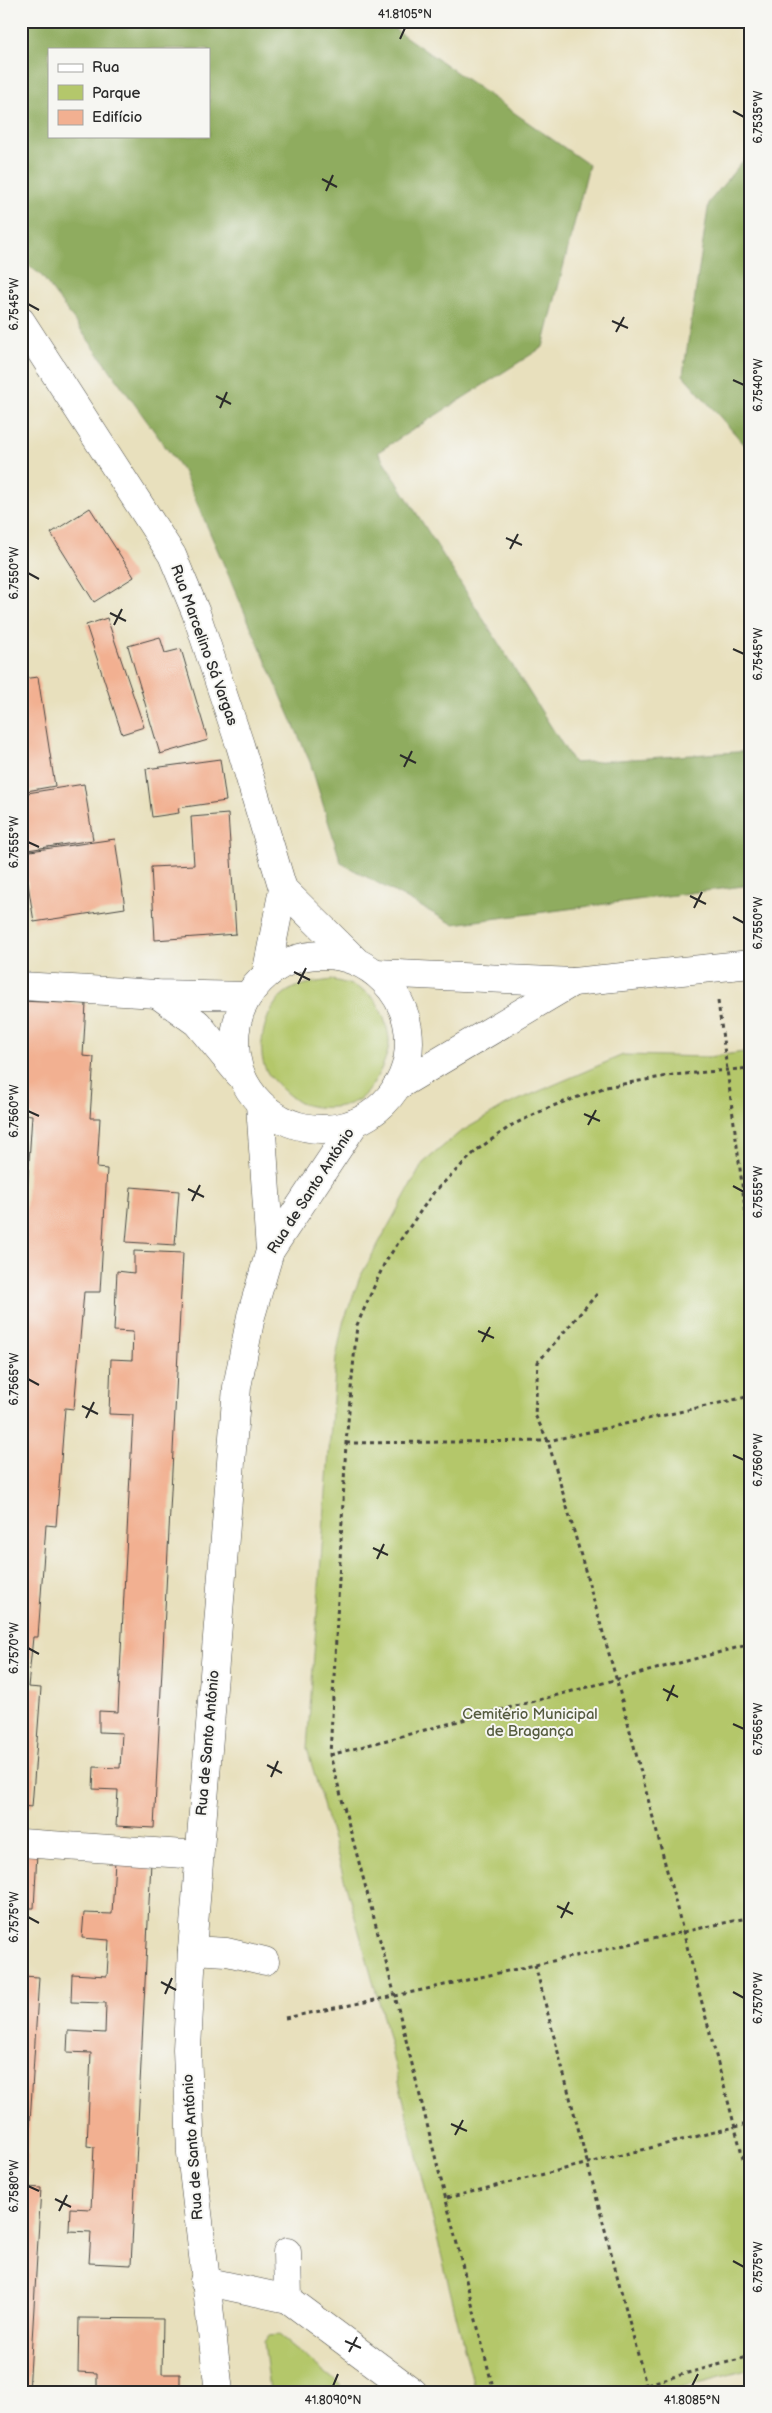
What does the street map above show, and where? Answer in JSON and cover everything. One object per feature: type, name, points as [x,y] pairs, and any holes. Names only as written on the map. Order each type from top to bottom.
[{"type":"street","name":"Rua Marcelino Sá Vargas","points":[[21,321],[172,555],[196,613],[237,735],[283,888],[266,975]]},
{"type":"street","points":[[157,994],[197,1023],[241,1076],[249,1091],[260,1104],[281,1119],[305,1128],[331,1129],[355,1123],[378,1108],[396,1087],[407,1062],[410,1035],[403,1009],[392,989],[366,967],[283,888]]},
{"type":"street","points":[[241,1076],[235,1049],[237,1021],[248,996],[266,975],[286,962],[309,955],[333,955],[366,967],[573,982],[751,964]]},
{"type":"street","points":[[396,1087],[573,982]]},
{"type":"street","points":[[21,986],[157,994],[248,996]]},
{"type":"street","points":[[260,1104],[270,1251]]},
{"type":"street","name":"Rua de Santo António","points":[[219,2392],[204,2281],[190,2134],[187,2048],[199,1855],[237,1387],[251,1316],[270,1251],[355,1123]]},
{"type":"street","points":[[21,1843],[199,1855]]},
{"type":"street","points":[[192,1950],[227,1952],[265,1961]]},
{"type":"street","points":[[287,2252],[288,2299]]},
{"type":"street","points":[[204,2281],[288,2299],[413,2392]]},
{"type":"path","points":[[713,968],[751,1253]]},
{"type":"path","points":[[494,2392],[395,1996],[330,1755],[346,1443],[357,1325],[385,1262],[434,1192],[477,1150],[512,1125],[550,1107],[606,1087],[673,1075],[751,1068]]},
{"type":"path","points":[[597,1294],[538,1362],[535,1415],[548,1441],[616,1678],[751,2188]]},
{"type":"path","points":[[346,1443],[548,1441],[751,1396]]},
{"type":"path","points":[[330,1755],[616,1678],[751,1644]]},
{"type":"path","points":[[285,2018],[395,1996],[751,1917]]},
{"type":"path","points":[[535,1965],[646,2385]]},
{"type":"path","points":[[446,2198],[588,2165],[751,2123]]},
{"type":"path","points":[[617,2392],[751,2356]]},
{"type":"green space","points":[[21,21],[383,21],[589,165],[543,347],[378,452],[574,763],[751,751],[751,885],[453,924],[341,863],[310,762],[183,471],[42,276],[21,259]]},
{"type":"green space","points":[[751,151],[751,452],[683,375],[709,202]]},
{"type":"green space","points":[[332,980],[359,988],[376,1001],[386,1024],[389,1046],[380,1070],[362,1097],[341,1106],[315,1107],[296,1101],[269,1075],[263,1062],[262,1040],[268,1016],[280,997],[299,986]]},
{"type":"green space","name":"Cemitério Municipal de Bragança","points":[[751,1051],[751,2369],[664,2392],[475,2392],[381,2009],[307,1748],[336,1358],[343,1323],[360,1277],[423,1163],[459,1133],[505,1106],[623,1055],[709,1057]]},
{"type":"green space","points":[[279,2335],[349,2392],[270,2392],[264,2342],[268,2336]]},
{"type":"building","points":[[90,508],[134,577],[94,602],[51,533]]},
{"type":"building","points":[[107,618],[144,727],[122,734],[86,625]]},
{"type":"building","points":[[160,637],[165,653],[181,649],[208,740],[160,754],[128,646]]},
{"type":"building","points":[[38,677],[55,786],[21,792],[21,679]]},
{"type":"building","points":[[220,759],[226,801],[178,808],[179,813],[152,817],[146,769]]},
{"type":"building","points":[[84,784],[93,840],[21,851],[21,794]]},
{"type":"building","points":[[228,814],[236,934],[155,940],[151,867],[194,865],[191,817]]},
{"type":"building","points":[[115,839],[125,908],[34,922],[23,852]]},
{"type":"building","points":[[21,1001],[86,1004],[83,1056],[94,1057],[90,1118],[100,1118],[97,1168],[107,1169],[100,1292],[84,1292],[74,1409],[65,1408],[56,1526],[46,1525],[38,1637],[33,1637],[28,1687],[41,1688],[32,1807],[21,1806],[21,1287],[32,1115],[24,1114],[27,1053],[21,1053]]},
{"type":"building","points":[[131,1187],[179,1191],[175,1245],[126,1242]]},
{"type":"building","points":[[134,1251],[183,1253],[154,1828],[116,1826],[118,1790],[93,1789],[94,1767],[120,1768],[122,1733],[99,1732],[99,1711],[118,1712],[133,1415],[109,1414],[111,1359],[132,1360],[133,1332],[114,1331],[117,1271],[134,1273]]},
{"type":"building","points":[[21,1852],[37,1853],[34,1908],[21,1908]]},
{"type":"building","points":[[115,1860],[151,1862],[131,2265],[89,2263],[91,2232],[69,2231],[70,2208],[91,2209],[94,2147],[87,2146],[91,2053],[67,2052],[68,2031],[105,2033],[106,2003],[71,2002],[72,1974],[107,1976],[109,1940],[82,1938],[84,1913],[112,1914]]},
{"type":"building","points":[[21,1914],[27,1914],[23,1970],[21,1970]]},
{"type":"building","points":[[21,1976],[39,1977],[26,2187],[41,2188],[29,2392],[21,2392]]},
{"type":"building","points":[[79,2318],[163,2319],[162,2374],[180,2374],[180,2392],[97,2392],[97,2373],[78,2372]]}]
